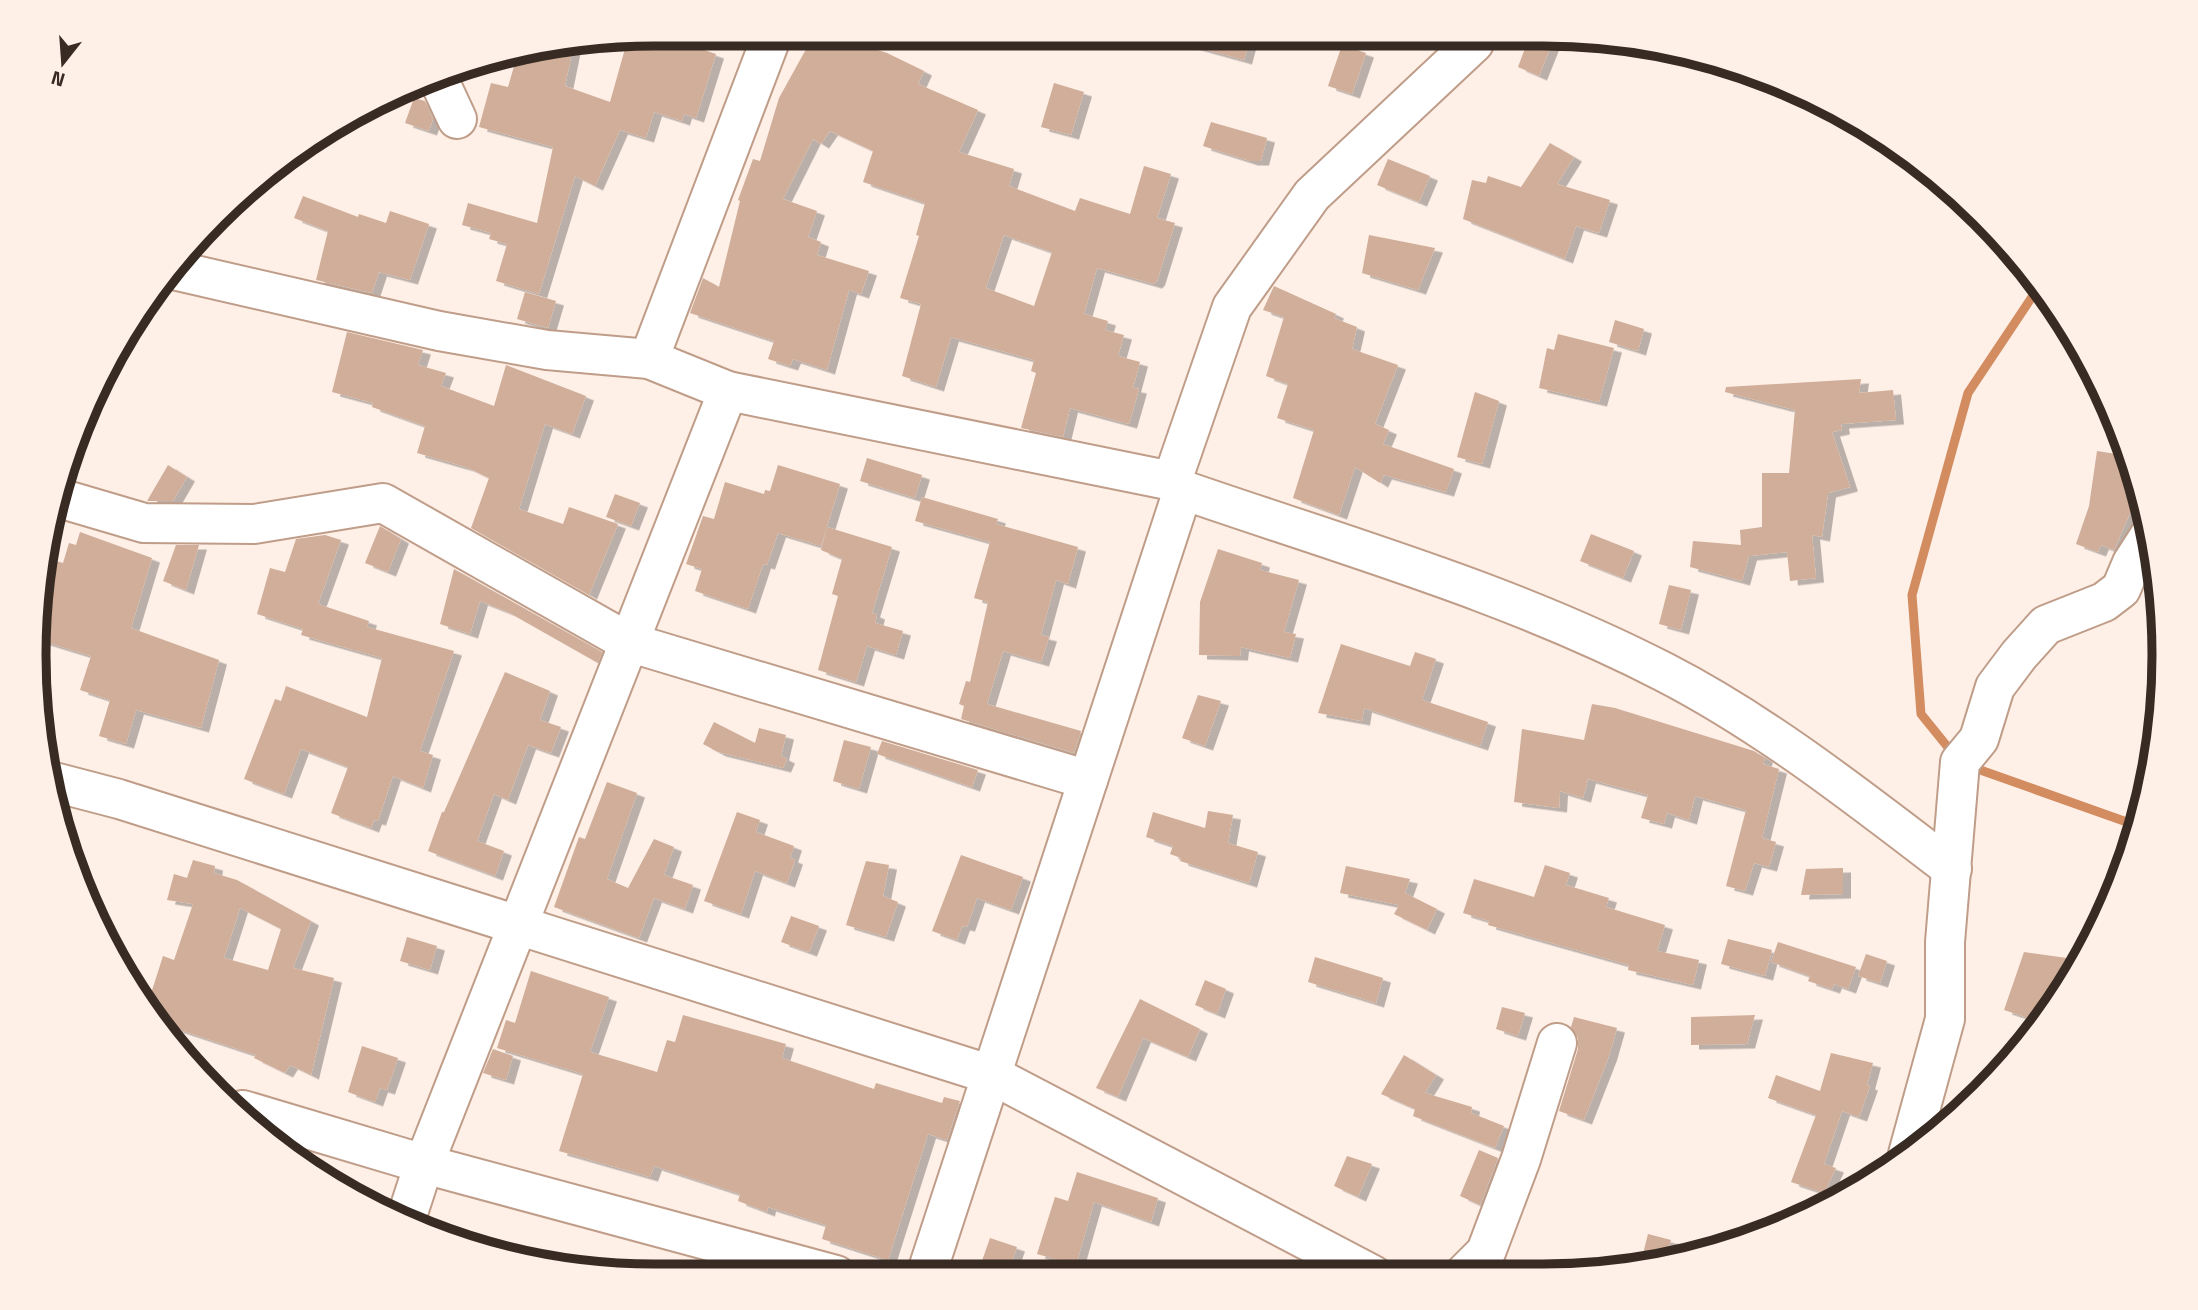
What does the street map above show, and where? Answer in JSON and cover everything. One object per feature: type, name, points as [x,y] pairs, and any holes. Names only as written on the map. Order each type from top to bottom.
[{"type":"street","points":[[649,359],[768,46]]},
{"type":"street","points":[[930,1264],[1088,780],[1232,307],[1312,195],[1471,46]]},
{"type":"street","points":[[441,85],[457,119]]},
{"type":"street","points":[[181,272],[439,331],[547,350],[649,359],[728,391],[1177,485],[1537,612],[1665,672],[1770,735],[1952,869]]},
{"type":"street","points":[[408,1212],[516,926],[728,391]]},
{"type":"street","points":[[65,500],[144,523],[254,523],[314,516],[383,503],[628,642],[1088,780]]},
{"type":"street","points":[[1912,1141],[1945,1019],[1945,942],[1960,762],[1979,739],[1995,687],[2046,625],[2104,602],[2121,589],[2143,547]]},
{"type":"street","points":[[59,783],[119,799],[992,1075],[1352,1264]]},
{"type":"street","points":[[1474,1264],[1486,1252],[1521,1159],[1557,1043]]},
{"type":"street","points":[[253,1113],[424,1164],[795,1264]]},
{"type":"building","points":[[692,46],[716,54],[696,118],[684,114],[682,121],[654,112],[646,138],[620,130],[595,186],[575,176],[539,294],[496,281],[507,244],[489,239],[491,233],[462,225],[468,203],[537,223],[553,147],[479,127],[491,83],[508,87],[515,62],[572,51],[565,86],[610,102],[626,47]]},
{"type":"building","points":[[808,46],[866,46],[924,71],[918,84],[978,110],[959,152],[1014,169],[1009,186],[1075,211],[1080,198],[1130,214],[1144,166],[1171,174],[1157,218],[1175,223],[1157,281],[1154,284],[1097,268],[1084,314],[1108,321],[1105,330],[1124,335],[1118,356],[1140,362],[1133,388],[1139,389],[1129,424],[1070,408],[1063,437],[1021,428],[1036,373],[1031,371],[1034,360],[951,337],[936,387],[902,376],[921,304],[900,298],[919,236],[916,235],[925,203],[863,182],[873,151],[830,131],[821,144],[813,139],[783,199],[817,211],[808,237],[821,242],[817,255],[869,271],[861,294],[849,290],[827,370],[793,359],[790,366],[768,359],[774,341],[690,313],[703,278],[719,287],[740,201],[738,200],[753,159],[760,161],[779,98]],"holes":[[[1004,235],[1052,252],[1034,306],[986,288]]]},
{"type":"building","points":[[1193,46],[1248,46],[1244,60]]},
{"type":"building","points":[[1342,46],[1366,53],[1352,94],[1328,86]]},
{"type":"building","points":[[1526,46],[1551,46],[1539,76],[1518,67]]},
{"type":"building","points":[[1054,83],[1084,92],[1071,135],[1041,127]]},
{"type":"building","points":[[414,98],[425,101],[433,119],[429,131],[405,123]]},
{"type":"building","points":[[1211,122],[1267,138],[1261,161],[1250,161],[1203,146]]},
{"type":"building","points":[[1550,143],[1574,157],[1557,184],[1610,200],[1599,233],[1576,226],[1565,259],[1463,219],[1472,180],[1486,183],[1488,176],[1521,187]]},
{"type":"building","points":[[1388,159],[1430,176],[1419,202],[1377,185]]},
{"type":"building","points":[[303,196],[358,217],[359,214],[386,223],[390,211],[429,224],[410,280],[379,272],[372,293],[316,280],[328,231],[294,218]]},
{"type":"building","points":[[1369,235],[1435,248],[1418,290],[1362,273]]},
{"type":"building","points":[[1274,286],[1336,314],[1334,318],[1357,327],[1352,349],[1398,365],[1375,424],[1389,430],[1383,444],[1454,469],[1446,492],[1384,475],[1380,483],[1355,467],[1339,515],[1293,498],[1314,430],[1277,418],[1288,384],[1266,376],[1284,317],[1263,310]]},
{"type":"building","points":[[525,292],[556,301],[548,328],[517,319]]},
{"type":"building","points":[[1615,320],[1644,329],[1638,351],[1609,342]]},
{"type":"building","points":[[347,332],[423,350],[418,365],[446,373],[441,386],[494,406],[506,365],[586,396],[572,434],[545,424],[519,509],[563,524],[569,507],[618,524],[589,595],[471,528],[489,478],[466,467],[417,453],[425,426],[372,407],[373,403],[332,392]]},
{"type":"building","points":[[1558,334],[1614,348],[1599,402],[1539,388],[1547,348],[1554,350]]},
{"type":"building","points":[[1861,379],[1859,393],[1893,390],[1896,420],[1841,424],[1842,430],[1832,432],[1850,487],[1828,493],[1822,537],[1812,535],[1816,578],[1790,581],[1787,552],[1749,556],[1742,581],[1690,567],[1693,541],[1741,545],[1740,530],[1762,527],[1762,473],[1789,473],[1795,410],[1725,392],[1726,387]]},
{"type":"building","points":[[1475,392],[1499,401],[1482,464],[1457,457]]},
{"type":"building","points":[[2097,451],[2118,454],[2134,505],[2114,550],[2101,545],[2098,552],[2076,544],[2089,506]]},
{"type":"building","points":[[867,458],[922,475],[915,498],[860,481]]},
{"type":"building","points":[[168,465],[187,477],[173,501],[147,501]]},
{"type":"building","points":[[778,465],[840,484],[821,546],[778,533],[767,565],[763,564],[748,609],[695,591],[702,569],[686,564],[703,516],[714,519],[725,482],[764,494],[765,490],[770,491]]},
{"type":"building","points":[[615,494],[640,503],[631,526],[606,517]]},
{"type":"building","points":[[922,497],[998,519],[996,524],[1078,547],[1068,584],[1056,580],[1041,635],[1049,637],[1041,662],[1003,651],[987,704],[1081,731],[1074,753],[961,719],[964,706],[959,704],[966,681],[970,682],[988,602],[974,598],[990,542],[915,521]]},
{"type":"building","points":[[380,526],[401,539],[388,572],[365,563]]},
{"type":"building","points":[[827,527],[892,547],[872,613],[877,615],[875,623],[903,631],[896,655],[867,646],[856,682],[818,670],[838,596],[832,594],[842,559],[821,550]]},
{"type":"building","points":[[80,532],[152,558],[131,628],[219,660],[201,728],[136,710],[126,744],[99,736],[110,700],[80,690],[91,656],[46,642],[53,560],[63,563],[69,543],[76,545]]},
{"type":"building","points":[[1591,534],[1634,551],[1623,578],[1580,561]]},
{"type":"building","points":[[325,535],[341,540],[318,604],[369,621],[367,627],[454,651],[420,751],[433,755],[423,788],[393,776],[378,821],[374,820],[371,828],[331,813],[348,767],[301,749],[284,794],[244,779],[275,699],[281,701],[286,686],[367,717],[382,658],[301,635],[303,629],[257,614],[270,568],[285,572],[296,539]]},
{"type":"building","points":[[176,545],[199,545],[186,590],[163,581]]},
{"type":"building","points":[[1218,549],[1262,563],[1260,570],[1299,580],[1284,632],[1296,634],[1290,658],[1241,647],[1240,656],[1199,655],[1200,602]]},
{"type":"building","points":[[454,569],[602,652],[598,663],[508,612],[480,601],[470,634],[440,624]]},
{"type":"building","points":[[1669,585],[1691,590],[1681,630],[1659,624]]},
{"type":"building","points":[[1341,644],[1410,666],[1415,652],[1436,659],[1422,700],[1488,722],[1480,746],[1364,708],[1362,721],[1318,713]]},
{"type":"building","points":[[505,672],[550,691],[540,720],[561,727],[551,753],[528,745],[508,800],[494,794],[477,841],[504,851],[495,876],[428,851],[442,812]]},
{"type":"building","points":[[1198,695],[1221,701],[1205,746],[1182,738]]},
{"type":"building","points":[[1592,704],[1615,708],[1754,751],[1765,758],[1763,764],[1779,769],[1762,838],[1776,842],[1769,867],[1754,863],[1745,891],[1726,886],[1746,810],[1695,796],[1689,820],[1667,813],[1664,824],[1641,818],[1648,795],[1588,779],[1583,798],[1560,791],[1559,808],[1514,802],[1522,729],[1584,740]]},
{"type":"building","points":[[714,722],[755,743],[759,728],[786,735],[781,756],[787,759],[783,768],[718,752],[703,744]]},
{"type":"building","points":[[844,740],[871,747],[859,789],[833,781]]},
{"type":"building","points":[[882,741],[978,770],[972,787],[877,754]]},
{"type":"building","points":[[607,782],[637,793],[607,879],[628,888],[654,839],[674,847],[664,875],[693,885],[685,909],[654,898],[639,938],[554,907],[579,837],[585,839]]},
{"type":"building","points":[[1208,811],[1233,815],[1228,843],[1258,852],[1249,883],[1180,861],[1181,858],[1170,854],[1173,846],[1146,837],[1153,812],[1205,828]]},
{"type":"building","points":[[737,812],[760,820],[756,832],[794,846],[790,858],[795,860],[787,883],[755,871],[741,914],[704,901]]},
{"type":"building","points":[[961,855],[1023,877],[1011,910],[977,898],[967,927],[962,926],[957,940],[932,931]]},
{"type":"building","points":[[193,860],[215,866],[214,873],[237,880],[311,921],[293,968],[334,978],[311,1075],[290,1065],[285,1073],[254,1058],[256,1055],[172,1027],[150,997],[163,956],[174,960],[193,904],[167,900],[174,874],[187,878]],"holes":[[[240,908],[281,929],[268,970],[224,958]]]},
{"type":"building","points":[[866,861],[889,865],[883,896],[898,902],[886,937],[846,925]]},
{"type":"building","points":[[1545,865],[1570,873],[1566,885],[1609,898],[1606,907],[1665,925],[1657,951],[1699,960],[1693,985],[1628,970],[1629,965],[1488,925],[1489,921],[1463,913],[1474,879],[1534,897]]},
{"type":"building","points":[[1346,866],[1410,879],[1405,893],[1437,909],[1427,930],[1394,914],[1399,905],[1340,893]]},
{"type":"building","points":[[1843,868],[1843,894],[1801,895],[1806,869]]},
{"type":"building","points":[[791,916],[819,926],[809,952],[781,942]]},
{"type":"building","points":[[407,937],[437,946],[430,970],[400,961]]},
{"type":"building","points":[[1728,939],[1772,950],[1765,976],[1721,964]]},
{"type":"building","points":[[1778,942],[1856,967],[1848,989],[1834,984],[1832,989],[1808,981],[1810,976],[1771,962]]},
{"type":"building","points":[[2024,952],[2072,959],[2032,1019],[2004,1010]]},
{"type":"building","points":[[1866,954],[1887,961],[1880,983],[1858,976]]},
{"type":"building","points":[[1315,957],[1383,978],[1376,1003],[1308,982]]},
{"type":"building","points":[[531,971],[609,997],[590,1052],[657,1072],[667,1040],[675,1042],[683,1015],[786,1044],[782,1058],[874,1089],[876,1083],[942,1103],[944,1097],[960,1101],[947,1140],[928,1134],[888,1260],[822,1239],[826,1225],[768,1207],[767,1212],[738,1201],[740,1194],[654,1166],[650,1177],[559,1151],[583,1074],[497,1048],[506,1020],[515,1023]]},
{"type":"building","points":[[1205,980],[1226,989],[1217,1014],[1195,1005]]},
{"type":"building","points":[[1140,999],[1200,1029],[1188,1057],[1143,1038],[1118,1097],[1096,1088]]},
{"type":"building","points":[[1502,1007],[1525,1013],[1518,1036],[1496,1029]]},
{"type":"building","points":[[1755,1015],[1747,1044],[1691,1045],[1691,1017]]},
{"type":"building","points":[[1574,1017],[1617,1028],[1584,1120],[1559,1111],[1578,1049],[1578,1038],[1571,1027]]},
{"type":"building","points":[[362,1046],[398,1058],[387,1090],[380,1088],[375,1102],[348,1092]]},
{"type":"building","points":[[493,1049],[513,1056],[506,1080],[483,1073]]},
{"type":"building","points":[[1831,1053],[1873,1063],[1867,1085],[1870,1086],[1859,1117],[1842,1111],[1824,1164],[1836,1168],[1824,1193],[1791,1182],[1816,1115],[1768,1098],[1776,1075],[1820,1091]]},
{"type":"building","points":[[1404,1055],[1436,1075],[1425,1093],[1472,1107],[1471,1113],[1504,1126],[1495,1148],[1413,1116],[1415,1109],[1381,1094]]},
{"type":"building","points":[[1479,1150],[1498,1158],[1480,1205],[1460,1196]]},
{"type":"building","points":[[1347,1156],[1372,1164],[1358,1197],[1334,1186]]},
{"type":"building","points":[[1077,1172],[1158,1198],[1151,1222],[1094,1202],[1076,1264],[1037,1254],[1055,1197],[1068,1201]]},
{"type":"building","points":[[1648,1234],[1671,1240],[1668,1252],[1642,1256]]},
{"type":"building","points":[[990,1238],[1017,1247],[1011,1264],[981,1264]]},
{"type":"waterway","points":[[1955,756],[1921,714],[1912,595],[1968,393],[2034,294]]},
{"type":"waterway","points":[[1969,766],[2129,823]]}]
